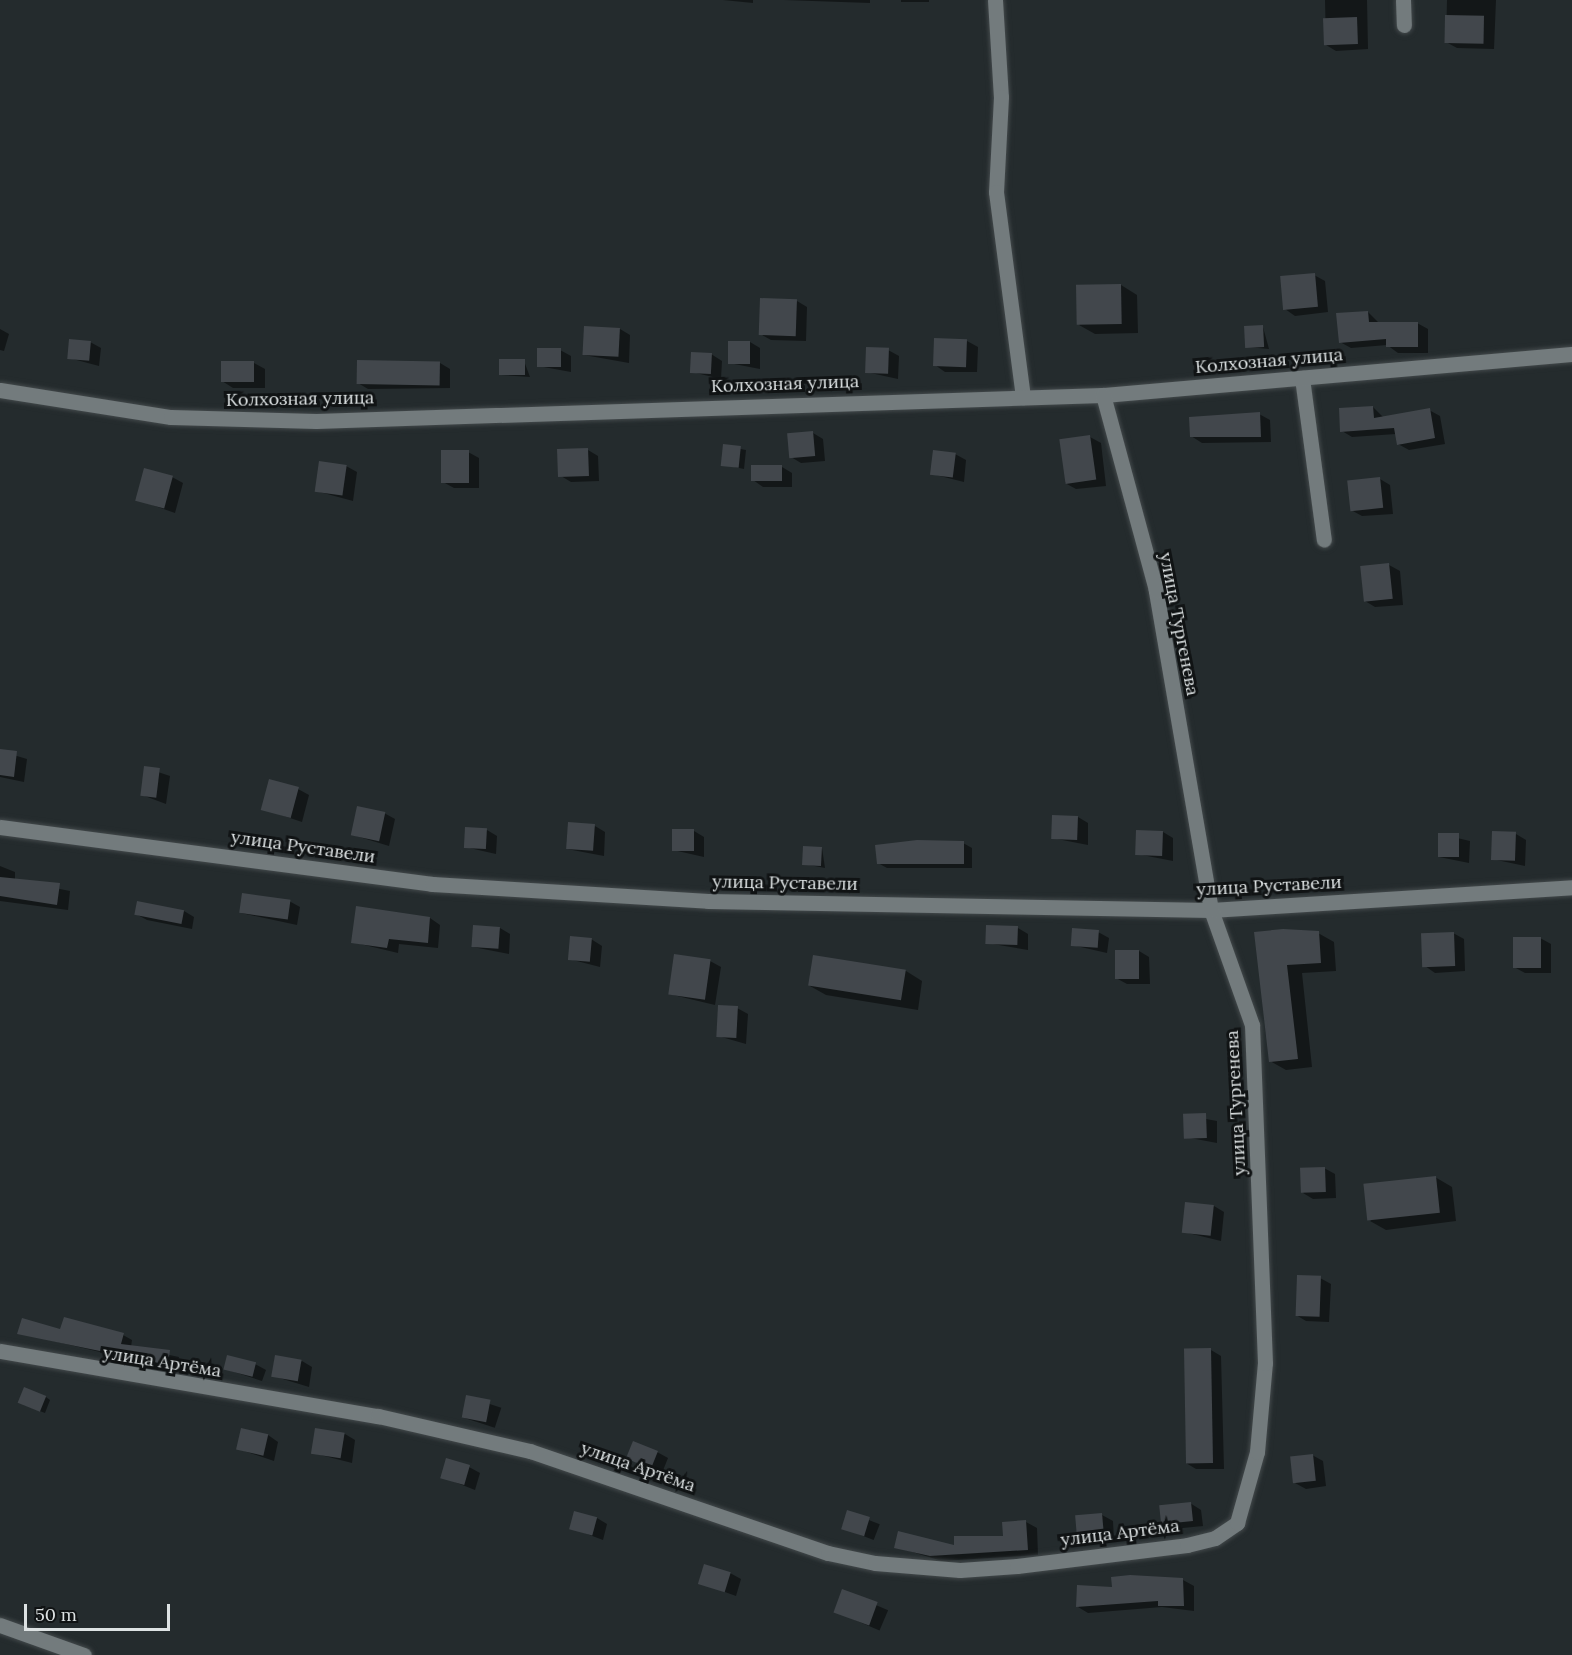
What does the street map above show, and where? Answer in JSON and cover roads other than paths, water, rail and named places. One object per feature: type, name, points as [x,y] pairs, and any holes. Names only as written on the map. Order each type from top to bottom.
[{"type":"street","points":[[995,0],[1001,97],[996,192],[1023,397]]},
{"type":"street","points":[[1404,0],[1404,25]]},
{"type":"street","name":"Колхозная улица","points":[[0,390],[171,417],[237,421],[1103,395],[1572,354]]},
{"type":"street","points":[[1302,378],[1324,540]]},
{"type":"street","name":"улица Тургенева","points":[[1103,395],[1156,590],[1211,910],[1252,1025],[1258,1071],[1265,1363],[1247,1502]]},
{"type":"street","name":"улица Руставели","points":[[0,828],[432,884],[708,901],[1211,910],[1572,887]]},
{"type":"street","name":"улица Артёма","points":[[0,1351],[378,1416],[518,1449],[828,1552],[875,1563],[960,1570],[1187,1545],[1215,1538],[1237,1523],[1247,1502]]},
{"type":"street","points":[[0,1625],[84,1655]]}]
